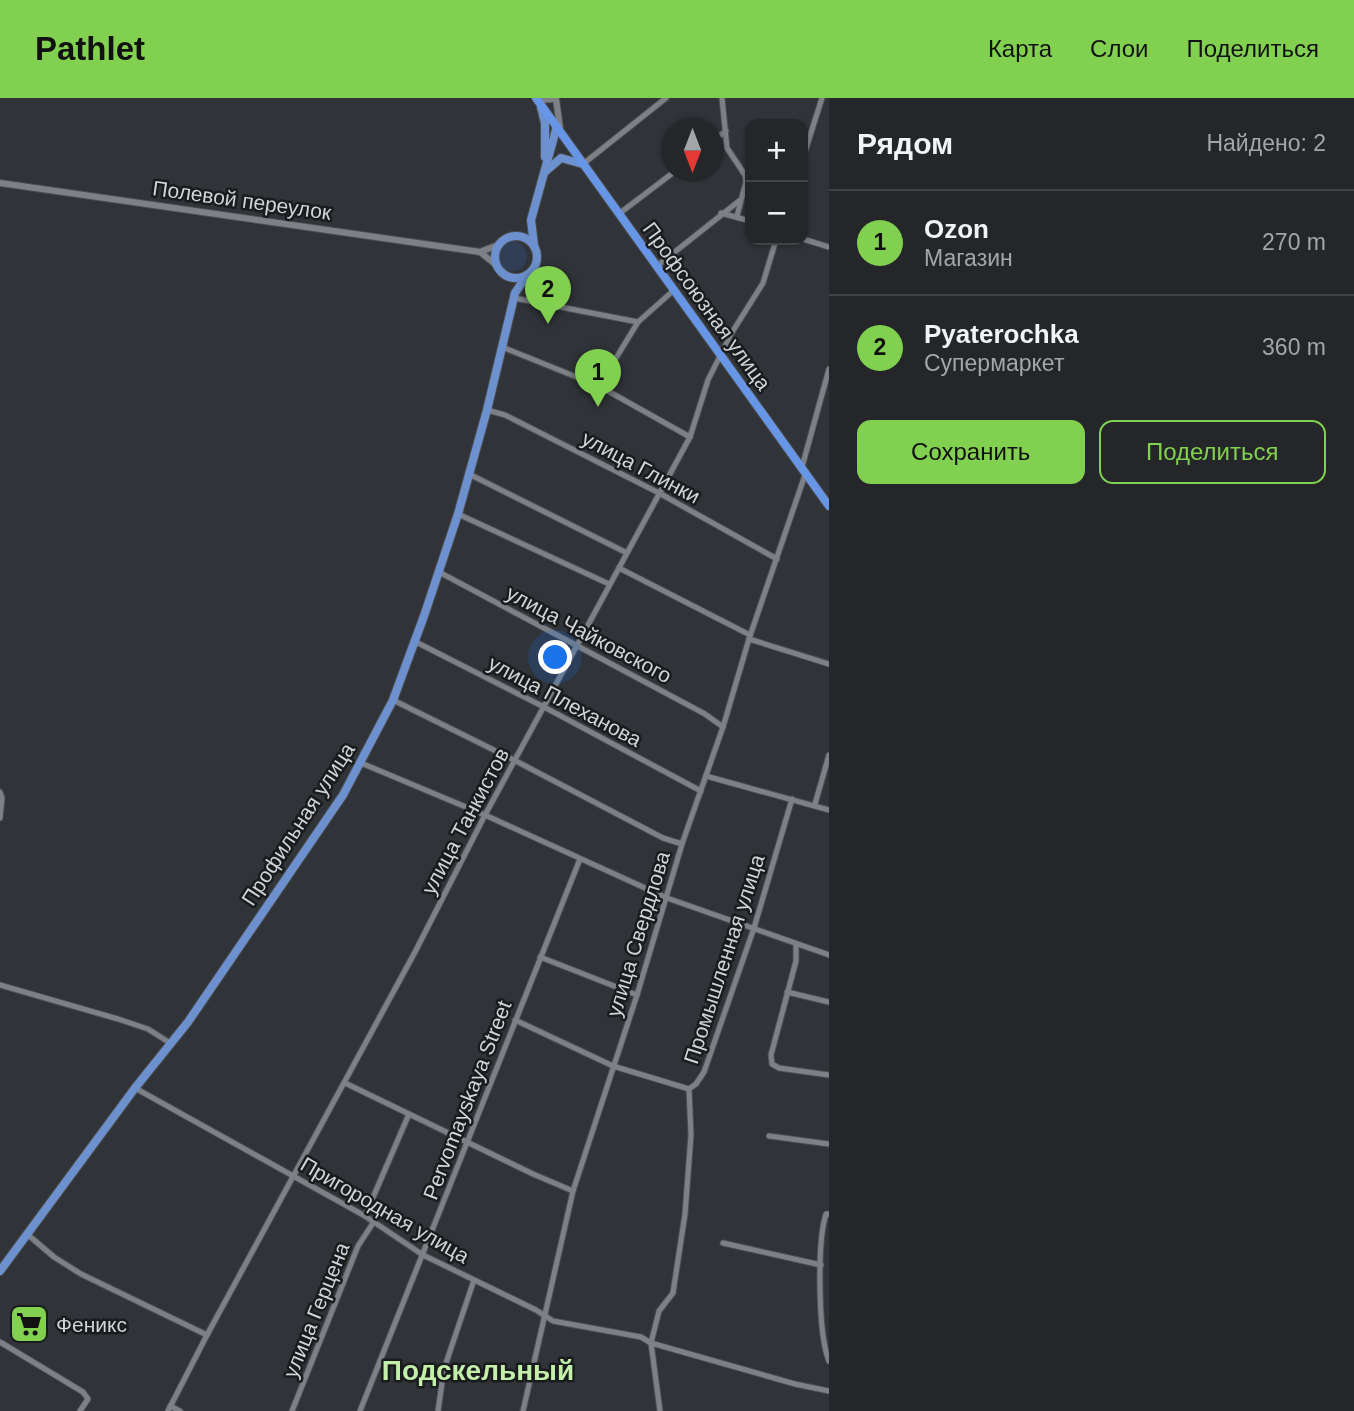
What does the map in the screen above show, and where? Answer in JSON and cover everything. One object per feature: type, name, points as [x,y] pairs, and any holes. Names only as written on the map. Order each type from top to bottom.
[{"type":"highway","name":"Профсоюзная улица","points":[[538,101],[829,506]]},
{"type":"main road","points":[[538,101],[545,123],[544,173]]},
{"type":"main road","points":[[514,236],[526,228],[531,220],[559,130]]},
{"type":"main road","points":[[544,173],[551,164],[561,158],[583,164]]},
{"type":"main road","points":[[531,220],[537,263],[527,275],[516,279],[499,271],[495,264],[495,252],[507,237],[527,239],[534,246]]},
{"type":"main road","name":"Профильная улица","points":[[0,1271],[135,1088],[188,1022],[329,816],[361,762],[393,700],[439,572],[487,410],[514,295],[527,275]]},
{"type":"main road","points":[[506,276],[514,295]]},
{"type":"street","points":[[538,101],[557,98]]},
{"type":"street","points":[[550,116],[557,98]]},
{"type":"street","points":[[557,98],[559,130]]},
{"type":"street","points":[[583,164],[666,98]]},
{"type":"street","points":[[722,98],[727,148],[745,175],[746,182],[737,216]]},
{"type":"street","points":[[808,142],[822,98]]},
{"type":"street","points":[[620,213],[661,182]]},
{"type":"street","name":"Полевой переулок","points":[[0,183],[480,252]]},
{"type":"street","points":[[657,266],[740,200]]},
{"type":"street","points":[[721,213],[745,219]]},
{"type":"street","points":[[808,241],[829,247]]},
{"type":"street","points":[[480,252],[498,245]]},
{"type":"street","name":"улица Танкистов","points":[[169,1408],[415,952],[514,760],[690,437],[708,380],[731,334],[763,283],[774,245]]},
{"type":"street","points":[[480,252],[495,264]]},
{"type":"street","points":[[599,386],[638,322],[674,290]]},
{"type":"street","points":[[514,295],[638,322]]},
{"type":"street","points":[[502,347],[599,386],[690,437]]},
{"type":"street","name":"улица Свердлова","points":[[523,1411],[573,1191],[637,995],[682,845],[777,559],[804,470],[829,369]]},
{"type":"street","name":"улица Глинки","points":[[487,410],[505,415],[659,493],[777,559]]},
{"type":"street","points":[[469,474],[627,553]]},
{"type":"street","points":[[458,514],[609,584]]},
{"type":"street","points":[[619,568],[750,637],[829,664]]},
{"type":"street","name":"улица Чайковского","points":[[439,572],[705,714],[723,727]]},
{"type":"street","name":"улица Плеханова","points":[[414,641],[701,790]]},
{"type":"street","points":[[393,700],[663,838],[682,845]]},
{"type":"street","points":[[815,804],[829,755]]},
{"type":"street","points":[[361,762],[667,898],[829,955]]},
{"type":"street","points":[[706,776],[829,810]]},
{"type":"street","points":[[0,792],[0,818]]},
{"type":"street","name":"Промышленная улица","points":[[660,1411],[651,1343],[659,1311],[673,1293],[685,1214],[691,1135],[689,1088],[696,1084],[704,1072],[754,928],[792,799]]},
{"type":"street","name":"Pervomayskaya Street","points":[[360,1411],[580,859]]},
{"type":"street","points":[[796,945],[796,961],[771,1055],[772,1064],[779,1068],[829,1075]]},
{"type":"street","points":[[540,957],[637,995]]},
{"type":"street","points":[[0,985],[128,1022],[148,1029],[170,1043]]},
{"type":"street","points":[[787,992],[829,1002]]},
{"type":"street","points":[[515,1020],[613,1066],[689,1088]]},
{"type":"street","points":[[345,1083],[573,1191]]},
{"type":"street","name":"Пригородная улица","points":[[135,1088],[365,1216],[423,1255],[553,1321],[641,1337],[651,1343],[829,1391]]},
{"type":"street","points":[[365,1216],[408,1114]]},
{"type":"street","points":[[769,1136],[829,1144]]},
{"type":"street","points":[[827,1214],[821,1228],[821,1284],[822,1341],[829,1361]]},
{"type":"street","name":"улица Герцена","points":[[292,1411],[358,1246],[373,1223]]},
{"type":"street","points":[[27,1234],[54,1257],[81,1274],[207,1335]]},
{"type":"street","points":[[723,1243],[821,1265]]},
{"type":"street","points":[[438,1411],[444,1369],[474,1280]]},
{"type":"street","points":[[821,1284],[829,1283]]},
{"type":"street","points":[[0,1342],[83,1392],[88,1399],[80,1411]]},
{"type":"street","points":[[169,1408],[180,1411]]},
{"type":"shaded area","points":[[512,241],[518,242],[526,250],[526,262],[518,270],[512,271],[506,270],[498,262],[497,256],[498,250],[506,242]]},
{"type":"place","name":"Pyaterochka","points":[[548,324]]},
{"type":"place","name":"Ozon","points":[[598,407]]},
{"type":"place","name":"Феникс","points":[[29,1324]]},
{"type":"district","name":"Подскельный","points":[[478,1370]]}]
